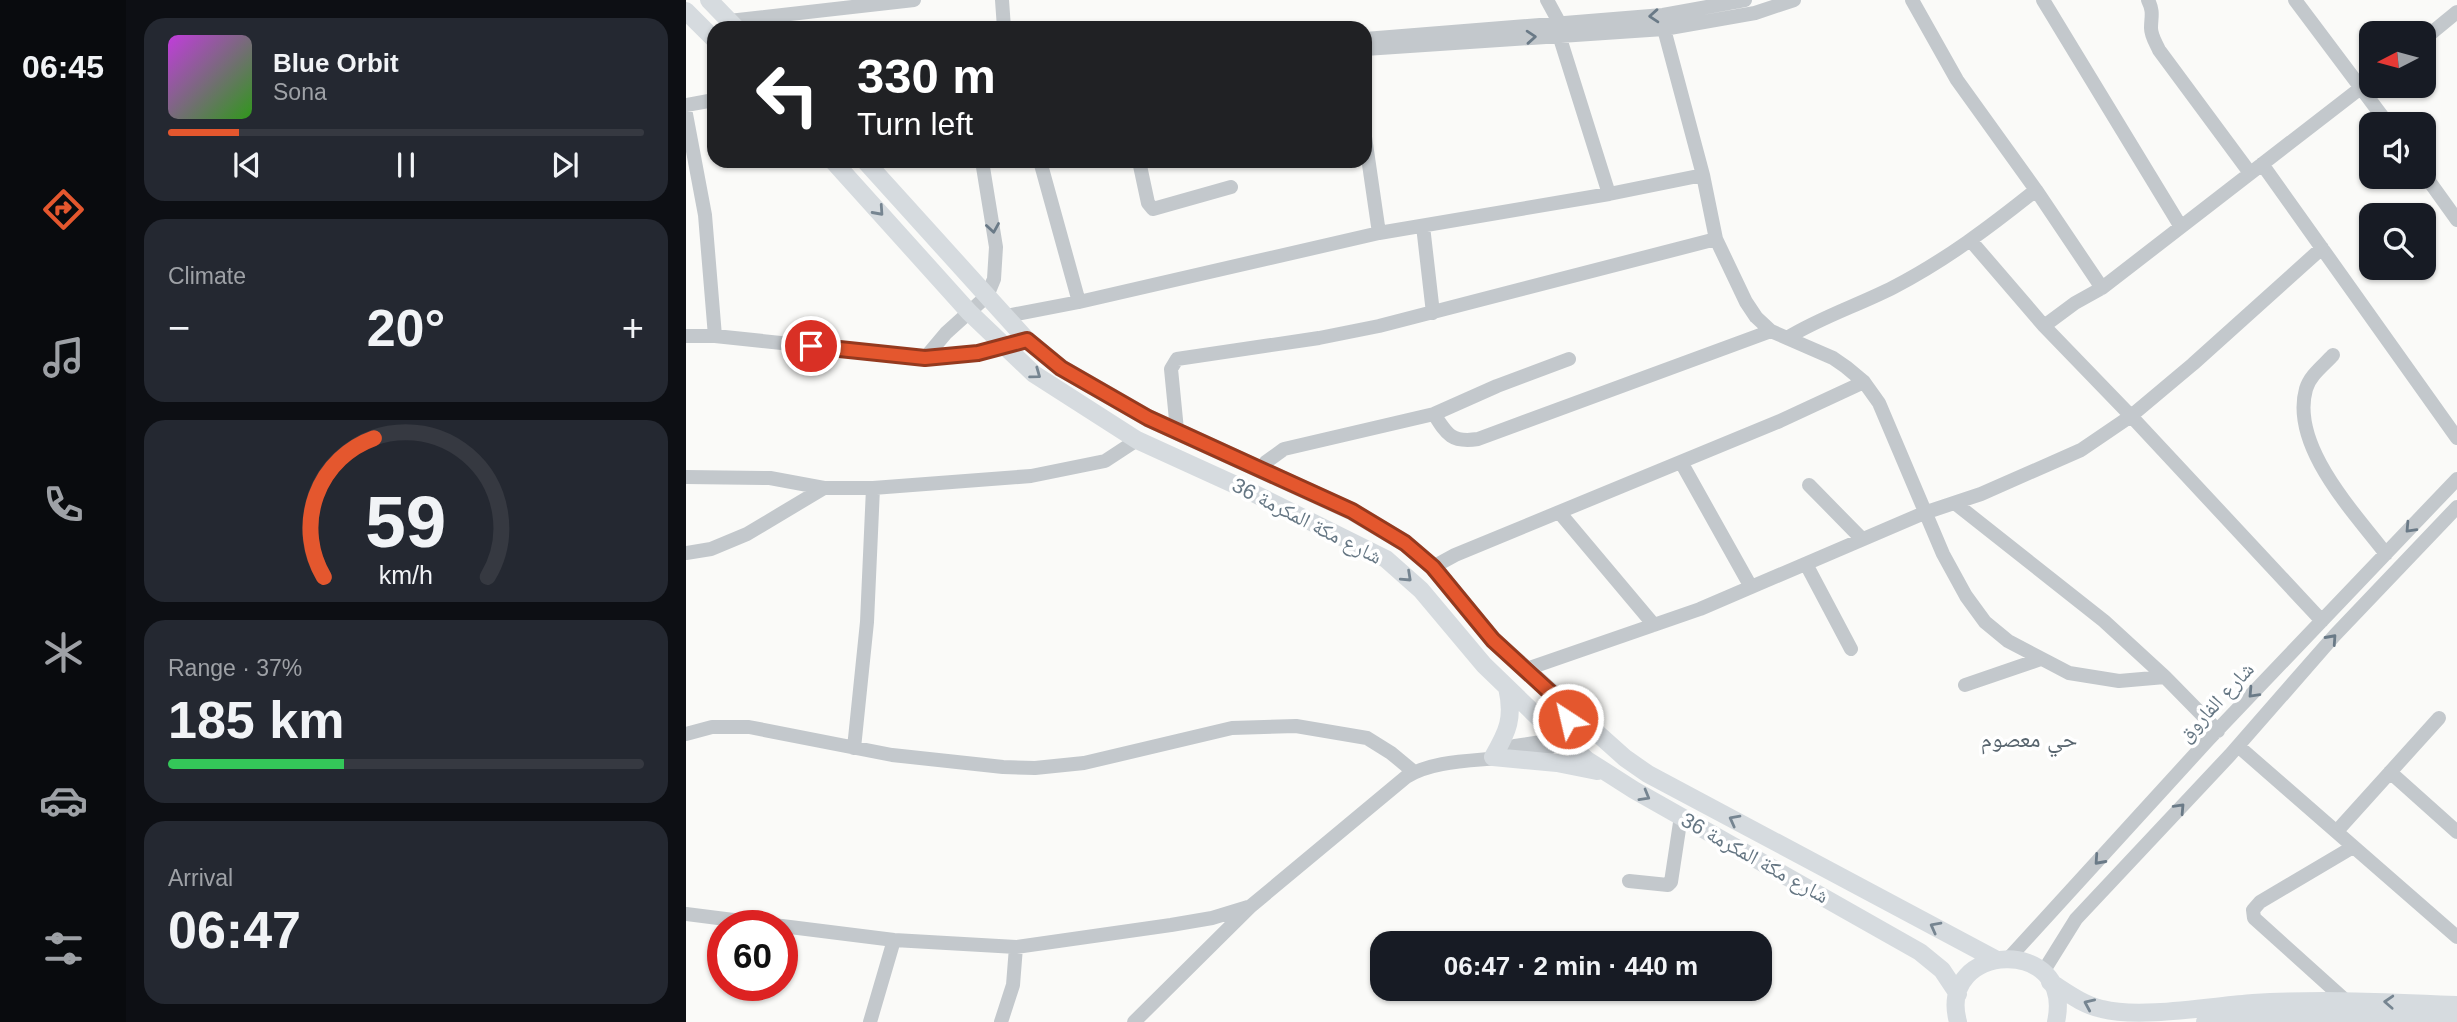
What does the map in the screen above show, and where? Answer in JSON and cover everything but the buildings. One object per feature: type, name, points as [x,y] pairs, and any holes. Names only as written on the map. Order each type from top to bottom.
[{"type":"main road","points":[[709,0],[729,21]]},
{"type":"main road","points":[[686,11],[707,32]]},
{"type":"main road","name":"شارع مكة المكرمة 36","points":[[839,168],[969,312],[1034,374],[1137,440],[1251,492],[1386,559],[1421,590],[1484,665],[1564,740],[1607,774],[1920,953],[1942,970],[1958,994]]},
{"type":"main road","name":"شارع مكة المكرمة 36","points":[[871,168],[1027,340],[1061,368],[1148,418],[1352,511],[1405,543],[1433,567],[1493,640],[1524,670],[1625,758],[1648,774],[2002,959],[2021,960],[2088,1004],[2115,1011],[2345,1000],[2457,1005]]},
{"type":"main road","points":[[1507,687],[1511,717],[1507,732],[1493,757],[1557,763],[1607,774]]},
{"type":"main road","points":[[1564,705],[1568,719],[1564,740],[1586,744],[1630,774],[1648,774]]},
{"type":"main road","points":[[1958,1022],[1955,1013],[1958,994],[1966,978],[1979,966],[2002,959]]},
{"type":"main road","points":[[2046,977],[2057,995],[2059,1012],[2056,1022]]},
{"type":"main road","points":[[2205,1022],[2356,1017],[2457,1020]]},
{"type":"street","points":[[762,21],[914,0]]},
{"type":"street","points":[[1002,0],[1004,21]]},
{"type":"street","points":[[1547,0],[1559,29],[1609,194]]},
{"type":"street","points":[[1372,48],[1559,29],[1663,15],[1745,0]]},
{"type":"street","points":[[1372,40],[1559,29],[1664,29],[1718,21],[1765,5],[1794,0]]},
{"type":"street","points":[[1912,0],[1957,80],[2102,288]]},
{"type":"street","points":[[2043,0],[2181,227]]},
{"type":"street","points":[[2148,0],[2153,16],[2151,36],[2159,50],[2250,173]]},
{"type":"street","points":[[2297,1],[2359,76]]},
{"type":"street","points":[[2436,29],[2457,12]]},
{"type":"street","points":[[1664,29],[1703,175],[1716,239],[1746,302],[1770,331],[1833,358],[1864,382],[1879,403],[1924,513],[1966,596],[1985,622],[2008,641],[2069,673],[2119,681],[2165,677]]},
{"type":"street","points":[[2044,326],[2075,303],[2102,288],[2359,89]]},
{"type":"street","points":[[686,105],[707,101]]},
{"type":"street","points":[[686,114],[705,215],[715,335]]},
{"type":"street","points":[[2262,164],[2457,438]]},
{"type":"street","points":[[925,358],[946,333],[987,296],[994,279],[996,247],[983,168]]},
{"type":"street","points":[[1042,168],[1079,302]]},
{"type":"street","points":[[1140,168],[1148,203],[1153,209],[1231,187]]},
{"type":"street","points":[[1370,168],[1379,233]]},
{"type":"street","points":[[1006,316],[1079,302],[1379,233],[1609,194],[1703,175]]},
{"type":"street","points":[[2435,189],[2457,219]]},
{"type":"street","points":[[1787,338],[1825,316],[1892,288],[1971,241],[2036,190]]},
{"type":"street","points":[[1423,226],[1433,313]]},
{"type":"street","points":[[1177,430],[1171,369],[1177,359],[1319,338],[1433,313],[1716,239]]},
{"type":"street","points":[[1971,241],[2044,326],[2322,621]]},
{"type":"street","points":[[1524,670],[1700,609],[1924,513],[1956,504],[2075,454],[2131,416],[2322,248]]},
{"type":"street","points":[[1434,414],[1443,429],[1454,439],[1478,439],[1770,331]]},
{"type":"street","points":[[686,336],[715,335],[925,358],[978,353],[1027,340]]},
{"type":"street","points":[[2333,355],[2311,379],[2306,389],[2305,421],[2309,444],[2319,464],[2386,554]]},
{"type":"street","points":[[1261,471],[1266,462],[1284,449],[1434,414],[1497,386],[1569,359]]},
{"type":"street","points":[[1433,567],[1455,555],[1780,421],[1864,382]]},
{"type":"street","points":[[686,477],[769,478],[824,488],[873,488],[1031,476],[1105,461],[1137,440]]},
{"type":"street","points":[[1681,462],[1751,587]]},
{"type":"street","name":"شارع الفاروق","points":[[2002,959],[2457,479]]},
{"type":"street","points":[[1809,485],[1862,539]]},
{"type":"street","points":[[687,556],[747,534],[824,488]]},
{"type":"street","points":[[854,748],[867,622],[873,488]]},
{"type":"street","points":[[1956,504],[2105,621],[2165,677],[2213,736],[2337,831],[2457,937]]},
{"type":"street","name":"شارع الفاروق","points":[[2046,977],[2076,919],[2234,750],[2335,635],[2457,507]]},
{"type":"street","points":[[1559,512],[1654,625]]},
{"type":"street","points":[[1806,565],[1851,649]]},
{"type":"street","points":[[1965,685],[2041,659]]},
{"type":"street","points":[[2337,831],[2439,718]]},
{"type":"street","points":[[686,734],[712,727],[749,727],[892,755],[1003,768],[1035,768],[1084,763],[1232,728],[1296,726],[1333,730],[1367,738],[1414,772]]},
{"type":"street","points":[[1134,1022],[1251,906],[1414,772],[1493,757],[1524,755],[1551,748],[1564,740]]},
{"type":"street","points":[[2389,772],[2457,832]]},
{"type":"street","points":[[1629,881],[1668,885],[1671,883],[1681,816]]},
{"type":"street","points":[[2345,1000],[2254,918],[2253,910],[2260,902],[2353,847]]},
{"type":"street","points":[[798,928],[894,940],[1016,947],[1212,918],[1251,906]]},
{"type":"street","points":[[686,914],[707,917]]},
{"type":"street","points":[[870,1022],[894,940]]},
{"type":"street","points":[[1001,1022],[1013,985],[1016,947]]},
{"type":"district","name":"حي معصوم","points":[[2029,739]]},
{"type":"route","points":[[811,346],[925,358],[978,353],[1027,340],[1061,368],[1148,418],[1352,511],[1405,543],[1425,558],[1493,640],[1564,705],[1568,719]]}]
